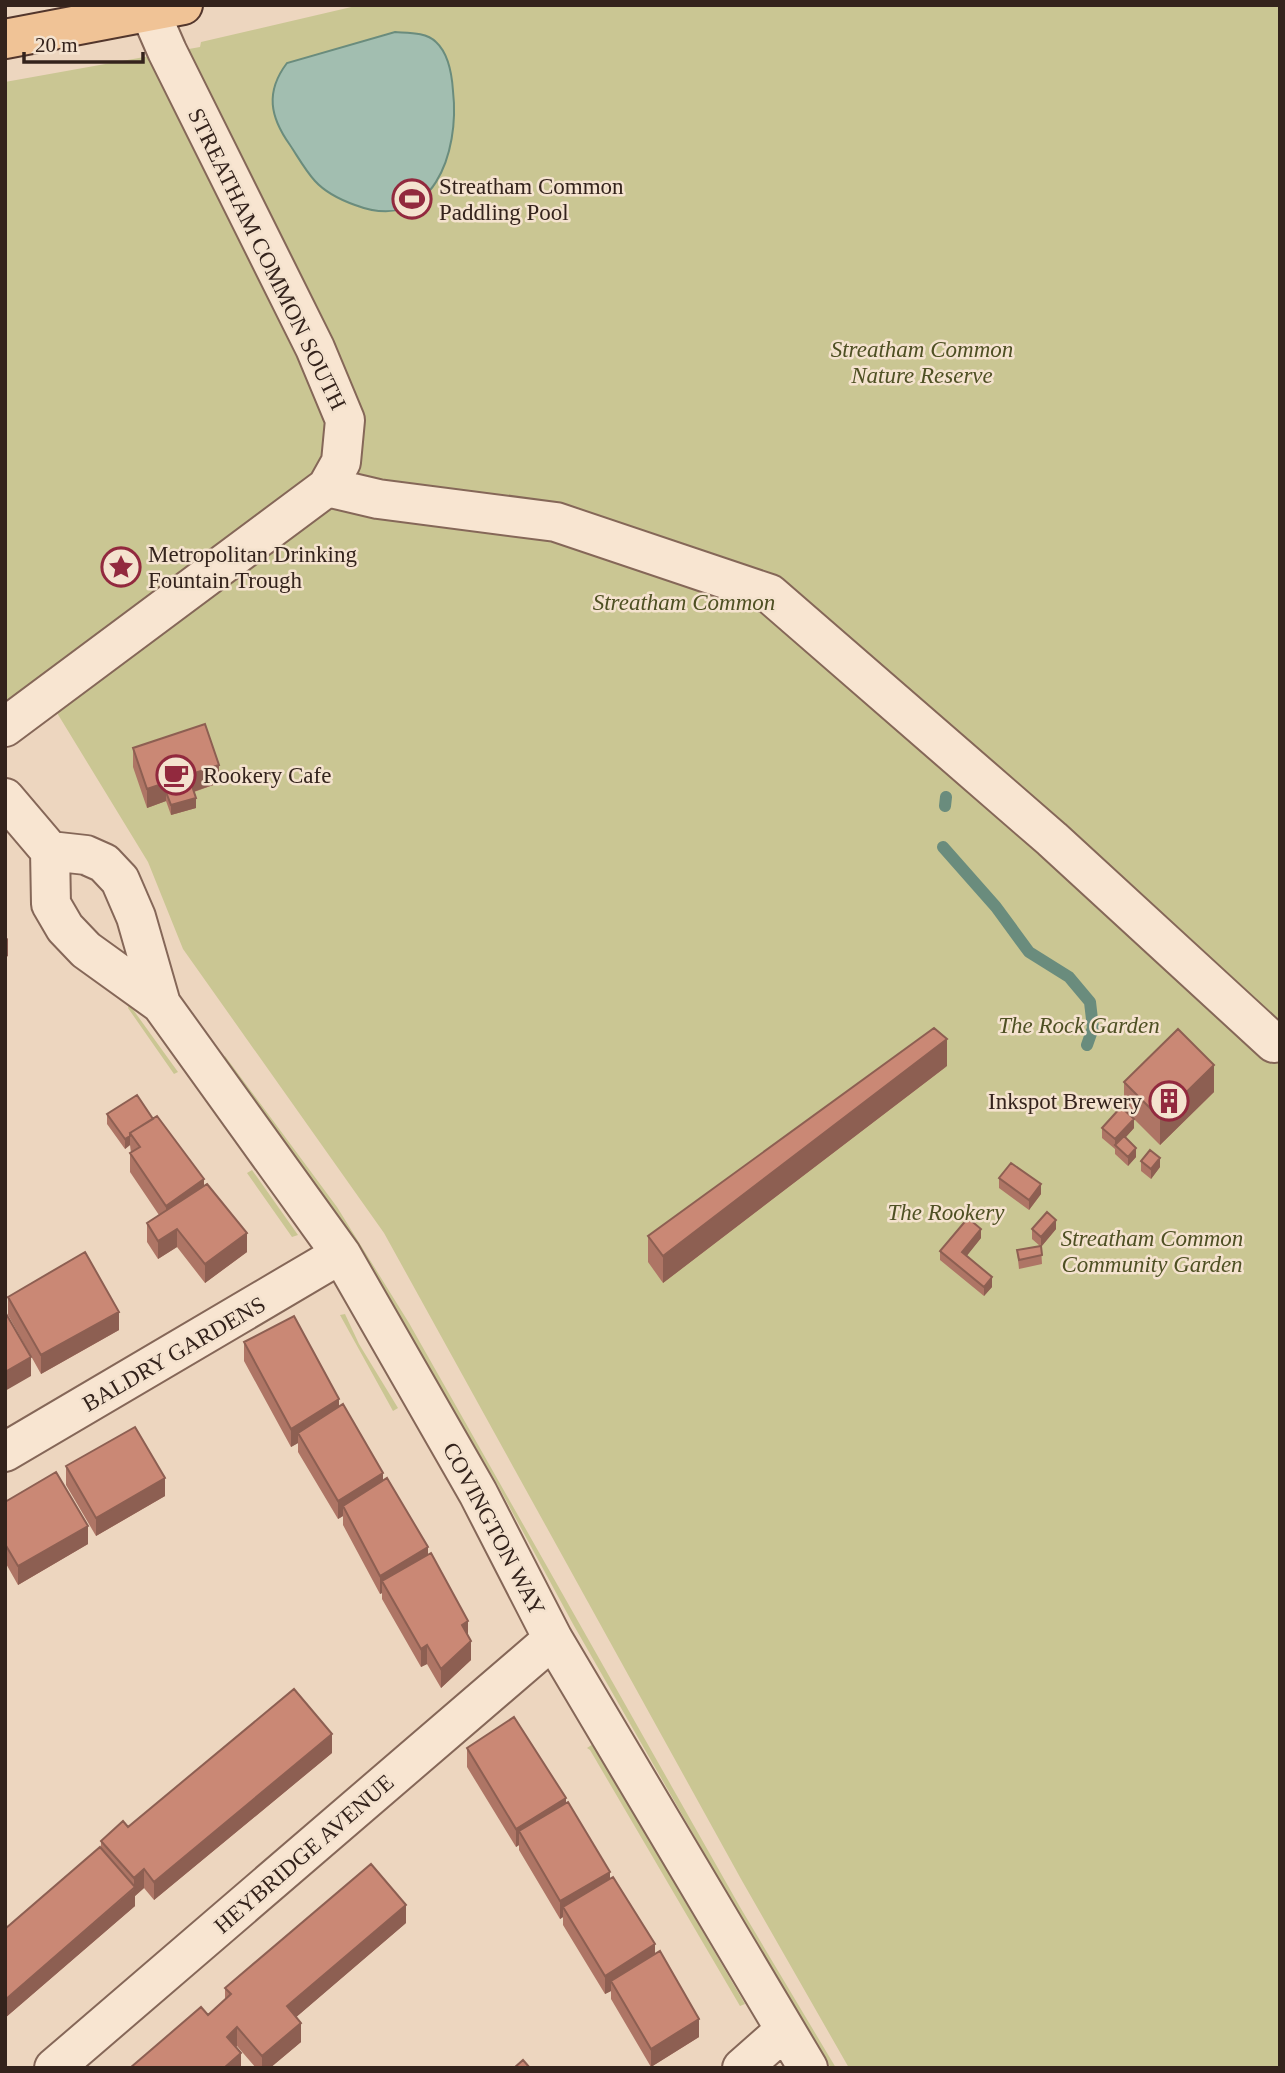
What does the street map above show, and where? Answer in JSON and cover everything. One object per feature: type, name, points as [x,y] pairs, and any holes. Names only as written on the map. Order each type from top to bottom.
[{"type":"main road","points":[[5,39],[167,8]]},
{"type":"street","name":"STREATHAM COMMON SOUTH","points":[[5,727],[327,488],[341,462],[345,419],[315,348],[167,51],[167,8]]},
{"type":"street","points":[[327,488],[378,499],[556,522],[770,594],[1052,839],[1274,1043]]},
{"type":"street","points":[[5,798],[50,850]]},
{"type":"street","name":"COVINGTON WAY","points":[[161,1004],[136,917],[120,880],[104,863],[86,855],[50,850],[51,904],[65,928],[86,950],[161,1004],[341,1254],[478,1493],[553,1639],[808,2068]]},
{"type":"street","name":"BALDRY GARDENS","points":[[5,1452],[341,1254]]},
{"type":"street","name":"HEYBRIDGE AVENUE","points":[[54,2068],[553,1639]]},
{"type":"street","points":[[742,2068],[785,2030]]},
{"type":"green space","name":"Streatham Common","points":[[360,5],[1280,5],[1280,2068],[849,2068],[741,1879],[384,1233],[183,949],[148,862],[40,685],[5,709],[5,82],[200,47],[201,42]]},
{"type":"green space","points":[[129,1004],[178,1072],[174,1074],[128,1008]]},
{"type":"green space","points":[[225,1056],[337,1207],[409,1323],[740,1907],[836,2068],[831,2068],[783,1991],[573,1624],[496,1482],[336,1213],[224,1061]]},
{"type":"green space","points":[[252,1170],[298,1235],[292,1237],[247,1173]]},
{"type":"green space","points":[[345,1314],[359,1344],[398,1408],[393,1411],[340,1315]]},
{"type":"green space","points":[[593,1744],[745,2004],[740,2006],[587,1748]]},
{"type":"shaded area","name":"Streatham Common Paddling Pool","points":[[395,32],[427,36],[440,47],[451,72],[454,115],[446,162],[436,182],[422,198],[404,208],[382,211],[344,201],[315,181],[283,135],[274,114],[273,94],[275,84],[287,63]]},
{"type":"building","points":[[205,724],[219,765],[147,789],[133,748]]},
{"type":"building","points":[[191,783],[196,798],[171,805],[166,792]]},
{"type":"building","points":[[934,1028],[947,1039],[663,1256],[648,1236]]},
{"type":"building","points":[[1178,1029],[1214,1065],[1160,1118],[1124,1082]]},
{"type":"building","points":[[137,1095],[153,1119],[125,1139],[107,1114]]},
{"type":"building","points":[[1121,1107],[1134,1119],[1115,1139],[1102,1128]]},
{"type":"building","points":[[157,1116],[204,1179],[166,1206],[130,1153],[140,1147],[130,1133]]},
{"type":"building","points":[[1124,1136],[1136,1148],[1128,1157],[1115,1145]]},
{"type":"building","points":[[1150,1150],[1160,1158],[1151,1169],[1141,1161]]},
{"type":"building","points":[[1011,1163],[1041,1184],[1029,1200],[999,1178]]},
{"type":"building","points":[[207,1184],[247,1233],[205,1264],[177,1229],[158,1241],[147,1223]]},
{"type":"building","points":[[1047,1212],[1056,1220],[1041,1237],[1032,1229]]},
{"type":"building","points":[[968,1218],[981,1229],[962,1252],[992,1277],[984,1287],[940,1251]]},
{"type":"building","points":[[1041,1246],[1042,1255],[1019,1260],[1017,1250]]},
{"type":"building","points":[[85,1252],[119,1312],[41,1355],[8,1297]]},
{"type":"building","points":[[5,1312],[31,1357],[5,1372]]},
{"type":"building","points":[[294,1316],[339,1399],[291,1429],[244,1342]]},
{"type":"building","points":[[343,1404],[383,1473],[338,1501],[298,1433]]},
{"type":"building","points":[[135,1427],[165,1478],[96,1518],[66,1466]]},
{"type":"building","points":[[56,1472],[88,1526],[18,1566],[5,1544],[5,1502]]},
{"type":"building","points":[[387,1478],[428,1547],[380,1576],[343,1506]]},
{"type":"building","points":[[431,1553],[468,1621],[462,1625],[471,1641],[441,1669],[427,1645],[421,1649],[382,1581]]},
{"type":"building","points":[[294,1689],[332,1734],[154,1882],[144,1869],[134,1878],[101,1841],[123,1821],[128,1827]]},
{"type":"building","points":[[514,1717],[566,1798],[516,1829],[467,1748]]},
{"type":"building","points":[[568,1802],[610,1872],[560,1901],[519,1831]]},
{"type":"building","points":[[100,1847],[135,1887],[5,2000],[5,1929]]},
{"type":"building","points":[[371,1864],[406,1905],[287,2006],[301,2023],[262,2056],[237,2027],[227,2037],[241,2053],[224,2068],[130,2068],[201,2007],[208,2015],[231,1994],[225,1988]]},
{"type":"building","points":[[613,1877],[655,1944],[605,1976],[563,1907]]},
{"type":"building","points":[[660,1951],[699,2019],[651,2049],[611,1981]]},
{"type":"building","points":[[523,2060],[530,2068],[514,2068]]},
{"type":"waterway","points":[[945,806],[946,797]]},
{"type":"waterway","points":[[943,847],[996,907],[1029,952],[1069,977],[1090,1002],[1093,1028],[1087,1045]]},
{"type":"place","name":"Streatham Common Paddling Pool","points":[[412,199]]},
{"type":"place","name":"Metropolitan Drinking Fountain Trough","points":[[121,567]]},
{"type":"place","name":"Rookery Cafe","points":[[176,775]]},
{"type":"place","name":"Inkspot Brewery","points":[[1169,1101]]},
{"type":"park label","name":"Streatham Common Nature Reserve","points":[[922,362]]},
{"type":"park label","name":"The Rock Garden","points":[[1079,1025]]},
{"type":"park label","name":"The Rookery","points":[[946,1212]]},
{"type":"park label","name":"Streatham Common Community Garden","points":[[1152,1251]]}]
